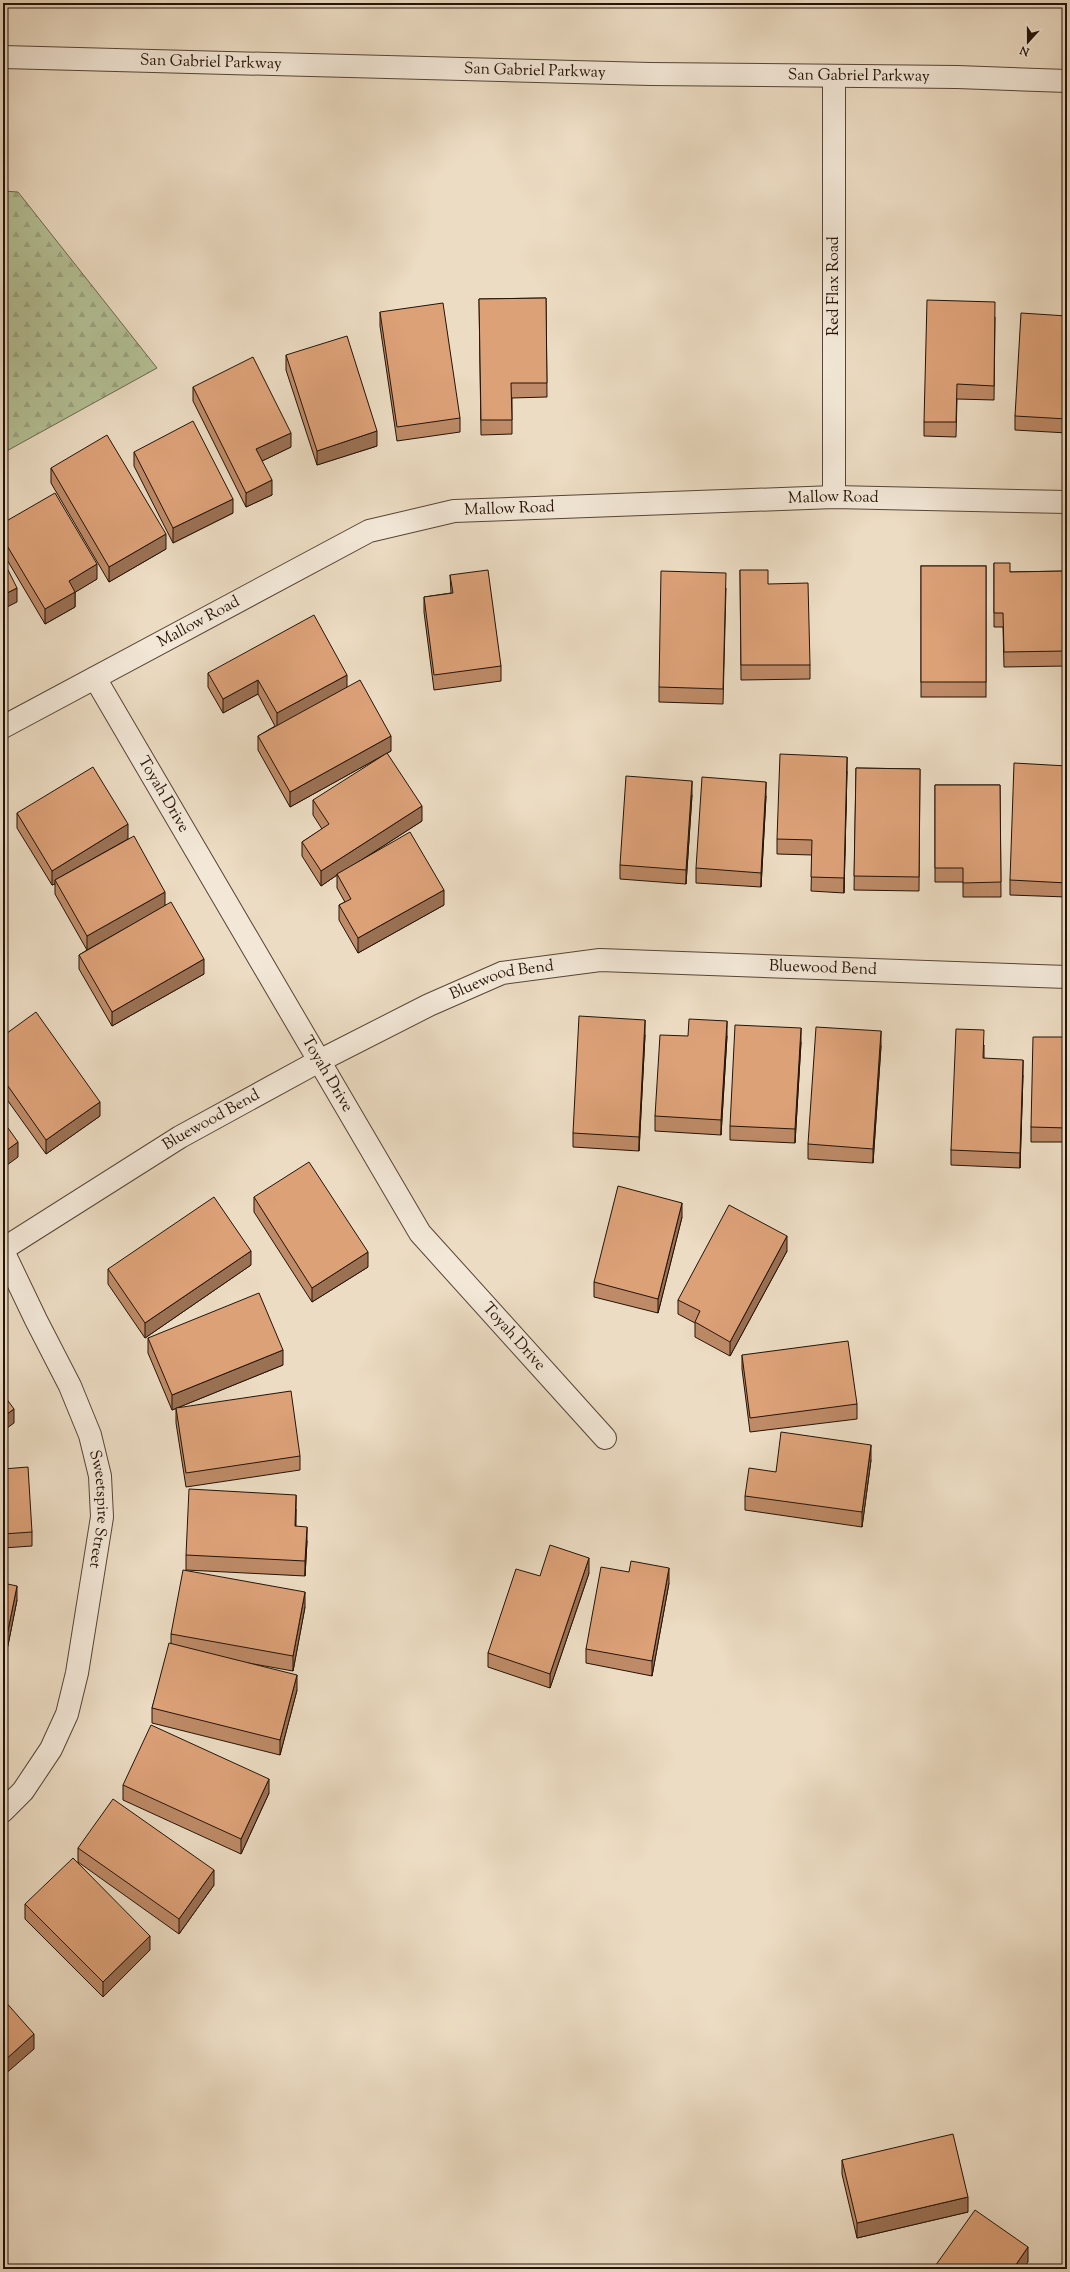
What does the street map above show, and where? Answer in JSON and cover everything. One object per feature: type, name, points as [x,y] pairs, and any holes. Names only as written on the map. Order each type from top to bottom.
[{"type":"street","name":"San Gabriel Parkway","points":[[3,57],[650,74],[957,77],[1067,81]]},
{"type":"street","name":"Red Flax Road","points":[[834,76],[834,497]]},
{"type":"street","name":"Mallow Road","points":[[3,727],[369,531],[454,511],[834,497],[1067,502]]},
{"type":"street","name":"Toyah Drive","points":[[95,678],[420,1233],[605,1438]]},
{"type":"street","name":"Bluewood Bend","points":[[3,1250],[180,1136],[319,1061],[429,1005],[502,973],[600,960],[1067,977]]},
{"type":"street","name":"Sweetspire Street","points":[[3,1250],[36,1320],[70,1386],[90,1435],[100,1476],[102,1518],[77,1672],[67,1714],[51,1749],[23,1791],[3,1811]]},
{"type":"green space","points":[[3,191],[18,192],[157,368],[3,453]]},
{"type":"building","points":[[546,298],[547,383],[511,383],[512,420],[481,420],[479,299]]},
{"type":"building","points":[[927,300],[995,302],[994,386],[957,384],[956,422],[924,422]]},
{"type":"building","points":[[443,303],[460,418],[397,427],[380,312]]},
{"type":"building","points":[[1021,313],[1067,316],[1067,419],[1015,416]]},
{"type":"building","points":[[347,336],[377,431],[317,451],[286,355]]},
{"type":"building","points":[[253,357],[291,433],[256,449],[272,480],[246,493],[193,387]]},
{"type":"building","points":[[193,421],[233,499],[173,528],[134,452]]},
{"type":"building","points":[[107,435],[166,534],[109,567],[51,468]]},
{"type":"building","points":[[55,493],[97,564],[69,581],[75,592],[45,609],[3,539],[3,523]]},
{"type":"building","points":[[3,560],[17,588],[3,595]]},
{"type":"building","points":[[994,563],[1010,563],[1010,572],[1067,571],[1067,651],[1004,652],[1003,613],[994,613]]},
{"type":"building","points":[[921,566],[986,566],[986,682],[921,682]]},
{"type":"building","points":[[488,570],[501,666],[434,675],[424,597],[453,593],[450,575]]},
{"type":"building","points":[[740,570],[768,570],[768,584],[808,583],[810,665],[741,665]]},
{"type":"building","points":[[661,571],[726,573],[723,689],[659,687]]},
{"type":"building","points":[[314,615],[347,675],[277,713],[258,680],[223,699],[208,673]]},
{"type":"building","points":[[360,680],[391,736],[290,792],[258,736]]},
{"type":"building","points":[[387,753],[422,806],[321,871],[302,842],[329,824],[313,800]]},
{"type":"building","points":[[780,754],[847,757],[844,878],[811,877],[812,840],[777,839]]},
{"type":"building","points":[[1014,763],[1067,766],[1067,883],[1010,880]]},
{"type":"building","points":[[93,767],[128,824],[52,871],[17,813]]},
{"type":"building","points":[[856,768],[920,769],[919,877],[854,876]]},
{"type":"building","points":[[626,776],[692,781],[686,870],[620,865]]},
{"type":"building","points":[[702,777],[766,782],[761,873],[696,868]]},
{"type":"building","points":[[935,785],[1000,785],[1001,882],[963,883],[963,868],[935,868]]},
{"type":"building","points":[[410,832],[444,890],[358,938],[339,905],[351,899],[337,874]]},
{"type":"building","points":[[134,836],[165,892],[87,936],[55,880]]},
{"type":"building","points":[[171,902],[204,959],[112,1012],[79,955]]},
{"type":"building","points":[[36,1012],[100,1102],[46,1140],[3,1079],[3,1036]]},
{"type":"building","points":[[579,1016],[645,1020],[639,1137],[573,1133]]},
{"type":"building","points":[[689,1019],[727,1021],[721,1120],[655,1116],[660,1035],[688,1036]]},
{"type":"building","points":[[735,1025],[801,1028],[795,1129],[730,1126]]},
{"type":"building","points":[[816,1027],[881,1031],[873,1149],[808,1144]]},
{"type":"building","points":[[956,1029],[984,1030],[983,1058],[1023,1060],[1020,1153],[951,1150]]},
{"type":"building","points":[[1033,1037],[1067,1037],[1067,1128],[1031,1127]]},
{"type":"building","points":[[3,1121],[18,1142],[3,1153]]},
{"type":"building","points":[[309,1162],[368,1252],[312,1288],[254,1197]]},
{"type":"building","points":[[618,1186],[682,1203],[658,1299],[594,1282]]},
{"type":"building","points":[[214,1197],[251,1251],[145,1323],[108,1269]]},
{"type":"building","points":[[729,1205],[787,1236],[730,1342],[695,1322],[700,1311],[678,1300]]},
{"type":"building","points":[[259,1293],[283,1350],[172,1395],[148,1338]]},
{"type":"building","points":[[848,1341],[857,1404],[750,1418],[742,1355]]},
{"type":"building","points":[[291,1391],[300,1456],[186,1473],[176,1408]]},
{"type":"building","points":[[3,1394],[14,1409],[3,1417]]},
{"type":"building","points":[[781,1432],[871,1445],[862,1512],[745,1496],[749,1468],[776,1472]]},
{"type":"building","points":[[28,1467],[32,1532],[3,1534],[3,1469]]},
{"type":"building","points":[[189,1489],[296,1495],[295,1526],[307,1527],[305,1561],[186,1555]]},
{"type":"building","points":[[550,1545],[589,1558],[550,1674],[488,1653],[516,1569],[540,1576]]},
{"type":"building","points":[[631,1561],[669,1568],[652,1661],[586,1649],[601,1567],[629,1572]]},
{"type":"building","points":[[183,1570],[305,1592],[293,1656],[171,1634]]},
{"type":"building","points":[[3,1583],[17,1586],[5,1645],[3,1645]]},
{"type":"building","points":[[169,1643],[297,1675],[280,1740],[152,1708]]},
{"type":"building","points":[[151,1725],[269,1779],[241,1839],[123,1785]]},
{"type":"building","points":[[113,1799],[214,1870],[179,1919],[78,1848]]},
{"type":"building","points":[[73,1858],[150,1936],[103,1982],[25,1904]]},
{"type":"building","points":[[3,1999],[34,2034],[3,2062]]},
{"type":"building","points":[[953,2134],[968,2197],[857,2223],[842,2160]]},
{"type":"building","points":[[975,2210],[1028,2247],[1013,2269],[933,2269]]}]
